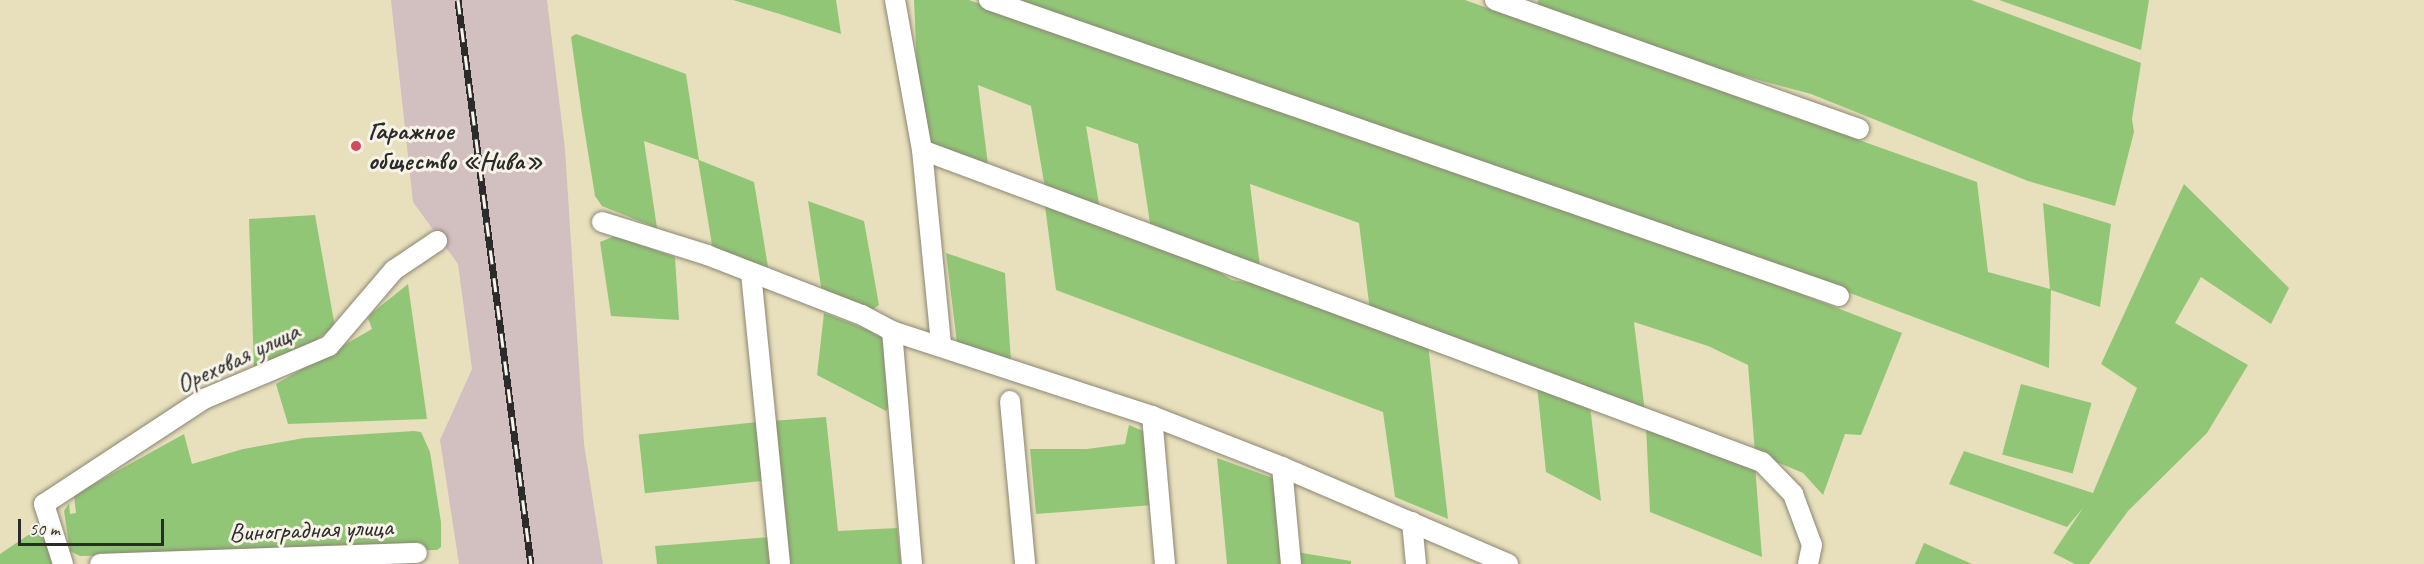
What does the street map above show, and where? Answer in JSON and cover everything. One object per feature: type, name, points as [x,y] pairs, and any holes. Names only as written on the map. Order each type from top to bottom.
[{"type":"street","points":[[895,0],[922,150],[941,345]]},
{"type":"street","points":[[989,0],[1839,296]]},
{"type":"street","points":[[1495,0],[1858,129]]},
{"type":"street","points":[[922,150],[1762,462],[1793,494],[1812,545],[1808,564]]},
{"type":"street","points":[[602,222],[751,273],[862,315],[892,331],[941,345],[1152,416],[1282,467],[1508,564]]},
{"type":"street","name":"Ореховая улица","points":[[63,564],[44,504],[204,399],[328,346],[394,270],[437,241]]},
{"type":"street","points":[[751,273],[780,564]]},
{"type":"street","points":[[892,331],[912,564]]},
{"type":"street","points":[[1010,400],[1025,564]]},
{"type":"street","points":[[1152,416],[1165,564]]},
{"type":"street","points":[[1282,467],[1291,564]]},
{"type":"street","points":[[1412,522],[1416,564]]},
{"type":"street","name":"Виноградная улица","points":[[100,564],[417,553]]},
{"type":"shaded area","points":[[391,0],[547,0],[565,149],[584,444],[603,564],[459,564],[440,440],[472,369],[458,264],[413,202]]},
{"type":"green space","points":[[733,0],[836,0],[841,34],[783,15]]},
{"type":"green space","points":[[914,0],[969,0],[1348,136],[1723,264],[1902,333],[1861,435],[1845,434],[1823,495],[1803,473],[1755,453],[1748,365],[1708,346],[1634,322],[1645,412],[1370,311],[1359,223],[1250,184],[1260,267],[1151,230],[1138,144],[1086,126],[1100,210],[1045,188],[1031,106],[978,85],[988,165],[931,146],[917,68]]},
{"type":"green space","points":[[998,0],[1465,0],[1977,182],[1988,272],[2050,289],[2043,203],[2111,224],[2100,307],[2051,290],[2049,368],[1826,284]]},
{"type":"green space","points":[[1538,0],[1971,0],[2141,63],[2132,119],[2134,132],[2115,206],[2028,181],[1811,94],[1699,64],[1539,11]]},
{"type":"green space","points":[[1999,0],[2149,0],[2141,50]]},
{"type":"green space","points":[[576,34],[686,74],[699,160],[754,182],[769,273],[713,251],[698,160],[644,141],[657,228],[602,206],[595,196],[582,115],[571,37]]},
{"type":"green space","points":[[2184,184],[2289,288],[2271,324],[2201,277],[2175,323],[2248,365],[2207,433],[2128,511],[2089,564],[2075,564],[2053,553],[2083,508],[2067,527],[1949,484],[1964,451],[2093,493],[2137,388],[2101,364]]},
{"type":"green space","points":[[808,201],[864,221],[879,305],[872,310],[822,293]]},
{"type":"green space","points":[[1045,206],[1208,265],[1232,280],[1263,285],[1428,344],[1448,519],[1395,497],[1383,412],[1056,290]]},
{"type":"green space","points":[[315,215],[335,327],[301,350],[254,371],[249,219]]},
{"type":"green space","points":[[615,236],[675,257],[679,320],[611,316],[600,242]]},
{"type":"green space","points":[[946,253],[1005,273],[1011,361],[957,343]]},
{"type":"green space","points":[[408,284],[427,419],[288,424],[276,384],[372,329],[368,318],[372,313]]},
{"type":"green space","points":[[824,313],[884,336],[891,404],[886,411],[817,375]]},
{"type":"green space","points":[[2021,384],[2092,403],[2073,473],[2002,455]]},
{"type":"green space","points":[[1537,386],[1590,405],[1601,501],[1546,472]]},
{"type":"green space","points":[[826,417],[838,531],[897,528],[901,564],[784,564],[771,421]]},
{"type":"green space","points":[[758,422],[764,481],[645,493],[639,435]]},
{"type":"green space","points":[[1129,425],[1143,431],[1149,441],[1153,505],[1036,514],[1030,449],[1087,449],[1125,444]]},
{"type":"green space","points":[[1646,426],[1755,465],[1762,557],[1650,512]]},
{"type":"green space","points":[[421,432],[430,452],[441,522],[441,547],[437,550],[80,556],[70,551],[64,511],[69,503],[70,514],[76,513],[74,495],[184,434],[192,464],[243,449],[304,438]]},
{"type":"green space","points":[[1217,458],[1278,480],[1285,564],[1227,564]]},
{"type":"green space","points":[[43,525],[54,564],[0,564],[0,554]]},
{"type":"green space","points":[[770,537],[773,564],[657,564],[655,546]]},
{"type":"green space","points":[[1924,543],[1972,564],[1915,564]]},
{"type":"green space","points":[[1296,552],[1351,561],[1351,564],[1297,564]]},
{"type":"railway","points":[[458,0],[531,564]]},
{"type":"place","name":"Гаражное общество «Нива»","points":[[356,146]]}]
